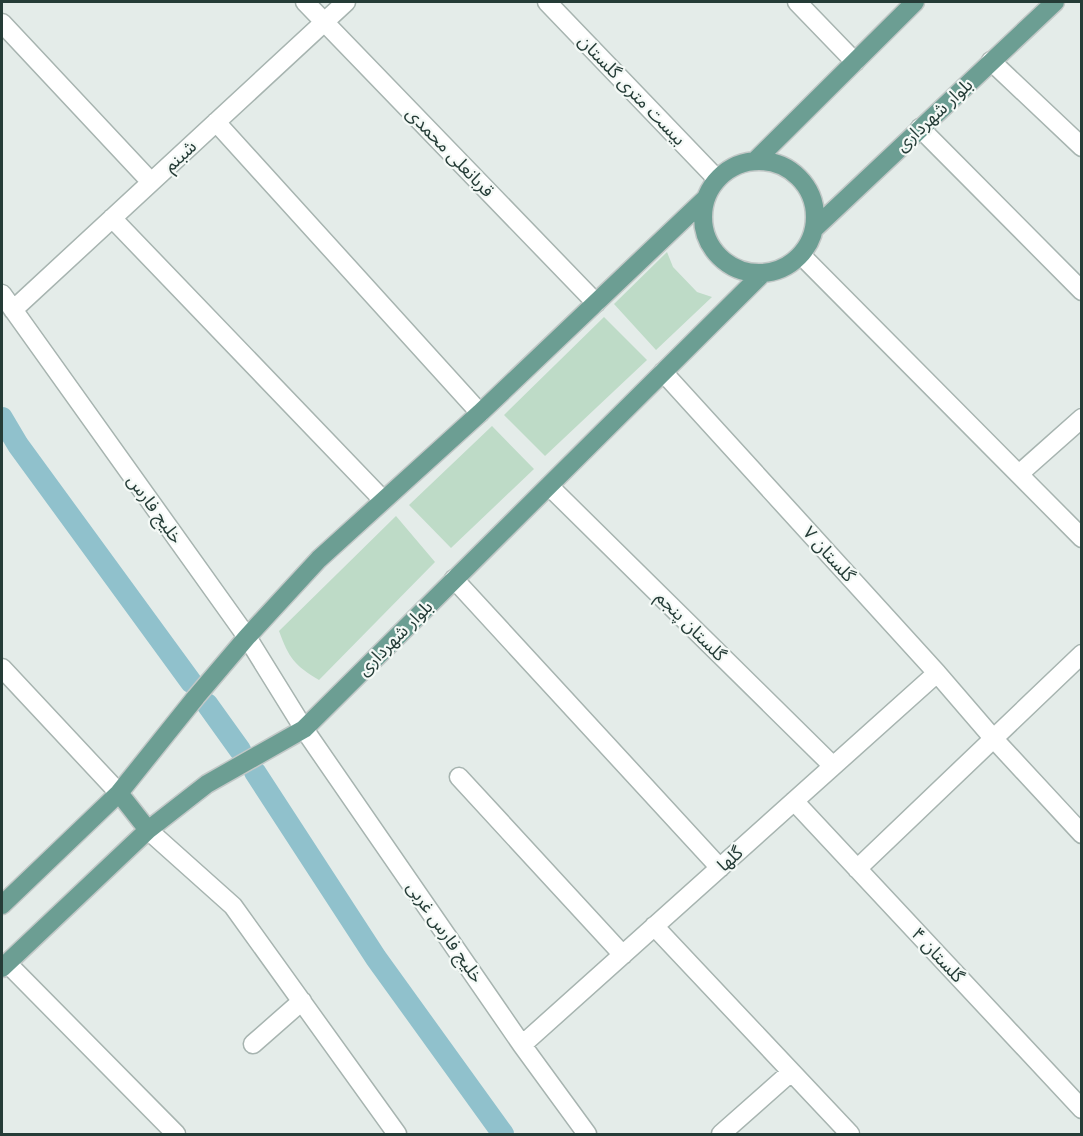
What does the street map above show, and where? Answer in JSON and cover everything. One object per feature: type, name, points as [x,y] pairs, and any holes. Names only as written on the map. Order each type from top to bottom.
[{"type":"main road","points":[[756,160],[915,2]]},
{"type":"main road","name":"بلوار شهرداری","points":[[814,229],[1055,2]]},
{"type":"main road","points":[[2,905],[119,794],[246,637],[319,559],[480,413],[596,303],[706,198],[717,179],[728,169],[756,160],[774,162],[790,170],[803,182],[812,197],[815,214],[814,229],[809,243],[801,255],[789,265],[776,271],[762,274],[743,272],[727,264],[714,251],[705,234],[702,216],[706,198]]},
{"type":"main road","name":"بلوار شهرداری","points":[[4,965],[148,830],[207,784],[304,729],[762,274]]},
{"type":"main road","points":[[119,794],[148,830]]},
{"type":"street","name":"قربانعلی محمدی","points":[[305,2],[596,303]]},
{"type":"street","name":"شبنم","points":[[13,310],[346,2]]},
{"type":"street","name":"بیست متری گلستان","points":[[548,2],[717,179]]},
{"type":"street","points":[[797,2],[855,62]]},
{"type":"street","points":[[2,23],[151,182]]},
{"type":"street","points":[[992,61],[1082,147]]},
{"type":"street","points":[[216,122],[480,413]]},
{"type":"street","points":[[920,128],[1082,291]]},
{"type":"street","points":[[112,218],[383,500]]},
{"type":"street","points":[[801,255],[1082,538]]},
{"type":"street","name":"خلیج فارس","points":[[2,294],[246,637],[304,729]]},
{"type":"street","name":"گلستان ۷","points":[[663,372],[1082,834]]},
{"type":"street","points":[[1019,474],[1082,418]]},
{"type":"street","name":"گلستان پنجم","points":[[549,486],[833,766]]},
{"type":"street","points":[[454,579],[720,868]]},
{"type":"street","points":[[857,869],[1082,654]]},
{"type":"street","points":[[2,668],[119,794]]},
{"type":"street","name":"گلها","points":[[522,1045],[937,673]]},
{"type":"street","name":"خلیج فارس غربی","points":[[304,729],[522,1045],[587,1134]]},
{"type":"street","points":[[459,777],[623,955]]},
{"type":"street","name":"گلستان ۴","points":[[794,801],[1082,1108]]},
{"type":"street","points":[[148,830],[233,906],[397,1134]]},
{"type":"street","points":[[654,926],[850,1134]]},
{"type":"street","points":[[4,965],[176,1134]]},
{"type":"street","points":[[253,1044],[302,1001]]},
{"type":"street","points":[[721,1134],[791,1072]]},
{"type":"green space","points":[[667,252],[673,267],[697,292],[712,297],[656,350],[614,304]]},
{"type":"green space","points":[[604,317],[647,360],[545,456],[504,415]]},
{"type":"green space","points":[[492,426],[534,469],[451,548],[409,505]]},
{"type":"green space","points":[[396,516],[435,562],[319,680],[293,660],[279,631]]},
{"type":"waterway","points":[[2,418],[18,445],[191,682]]},
{"type":"waterway","points":[[207,704],[240,750]]},
{"type":"waterway","points":[[255,772],[376,958],[503,1134]]}]
